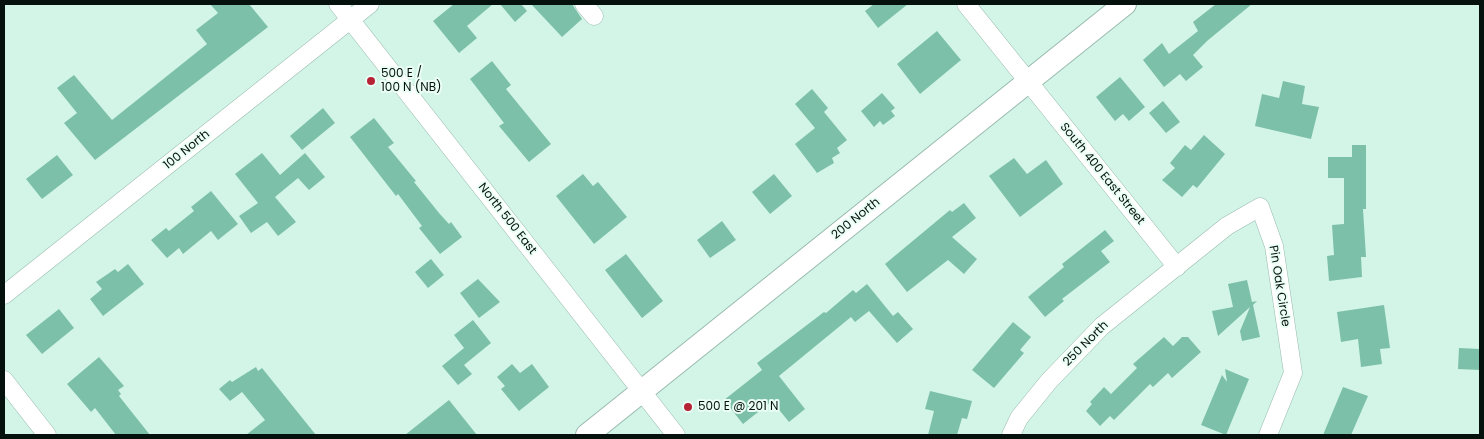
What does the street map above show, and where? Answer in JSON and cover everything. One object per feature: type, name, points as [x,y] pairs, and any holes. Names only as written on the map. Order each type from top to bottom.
[{"type":"main road","name":"200 North","points":[[587,435],[1125,4]]},
{"type":"street","name":"North 500 East","points":[[338,4],[676,435]]},
{"type":"street","name":"100 North","points":[[4,295],[370,4]]},
{"type":"street","name":"South 400 East Street","points":[[966,4],[1177,267]]},
{"type":"street","name":"Pin Oak Circle","points":[[1177,267],[1227,226],[1260,207],[1274,246],[1293,373],[1268,435]]},
{"type":"street","name":"250 North","points":[[1011,435],[1019,418],[1049,381],[1102,326],[1177,267]]},
{"type":"street","points":[[4,380],[47,435]]},
{"type":"building","points":[[210,4],[249,4],[268,27],[95,160],[64,123],[77,113],[57,88],[74,75],[112,120],[207,44],[196,30],[218,13]]},
{"type":"building","points":[[454,4],[493,4],[467,26],[477,38],[459,53],[433,21]]},
{"type":"building","points":[[500,4],[521,4],[527,11],[515,22]]},
{"type":"building","points":[[531,4],[572,4],[582,19],[562,37]]},
{"type":"building","points":[[874,4],[908,4],[878,28],[865,11]]},
{"type":"building","points":[[1216,4],[1252,4],[1193,55],[1203,67],[1186,81],[1180,74],[1164,87],[1143,60],[1162,43],[1169,54],[1198,31],[1193,22]]},
{"type":"building","points":[[937,31],[961,60],[920,94],[897,64]]},
{"type":"building","points":[[492,61],[511,85],[506,89],[551,144],[529,162],[499,126],[504,123],[470,79]]},
{"type":"building","points":[[1120,77],[1145,107],[1129,121],[1123,114],[1115,121],[1096,97]]},
{"type":"building","points":[[1283,81],[1305,86],[1302,104],[1319,107],[1311,139],[1255,126],[1262,94],[1279,98]]},
{"type":"building","points":[[812,89],[828,108],[824,112],[847,140],[837,148],[840,153],[832,158],[834,163],[817,173],[795,144],[815,128],[795,104]]},
{"type":"building","points":[[882,93],[895,108],[891,111],[895,116],[883,125],[880,121],[874,127],[861,111]]},
{"type":"building","points":[[1163,101],[1180,122],[1166,133],[1149,113]]},
{"type":"building","points":[[323,108],[335,123],[302,150],[290,136]]},
{"type":"building","points":[[374,118],[394,143],[388,147],[439,213],[449,224],[451,222],[462,237],[440,254],[419,228],[422,226],[398,194],[396,196],[350,137]]},
{"type":"building","points":[[1204,135],[1225,154],[1197,188],[1193,185],[1182,197],[1162,180],[1175,168],[1170,163],[1185,145],[1191,150]]},
{"type":"building","points":[[1352,145],[1366,145],[1366,209],[1363,209],[1366,257],[1361,257],[1362,277],[1329,281],[1327,256],[1334,255],[1332,225],[1344,224],[1344,178],[1328,178],[1328,157],[1352,157]]},
{"type":"building","points":[[262,153],[280,175],[305,153],[325,177],[309,190],[298,178],[275,197],[296,222],[278,236],[267,222],[251,233],[239,216],[258,203],[235,174]]},
{"type":"building","points":[[57,155],[73,175],[42,199],[26,179]]},
{"type":"building","points":[[1014,158],[1027,174],[1046,160],[1063,184],[1020,217],[989,176]]},
{"type":"building","points":[[583,174],[593,186],[598,182],[627,217],[594,244],[556,196]]},
{"type":"building","points":[[774,174],[792,196],[770,214],[752,192]]},
{"type":"building","points":[[211,191],[238,224],[218,240],[211,231],[183,254],[179,248],[167,258],[151,240],[166,228],[169,231],[194,211],[191,207]]},
{"type":"building","points":[[964,203],[976,218],[952,237],[977,259],[964,274],[948,260],[907,292],[885,264],[950,210],[952,212]]},
{"type":"building","points":[[722,221],[736,240],[710,258],[697,240]]},
{"type":"building","points":[[1105,230],[1114,241],[1101,251],[1110,262],[1062,299],[1064,301],[1045,317],[1028,297],[1064,267],[1062,264]]},
{"type":"building","points":[[626,254],[663,301],[642,318],[605,270]]},
{"type":"building","points":[[431,259],[444,275],[428,288],[415,272]]},
{"type":"building","points":[[128,264],[144,284],[103,316],[90,299],[102,289],[96,282],[115,269],[118,272]]},
{"type":"building","points":[[478,279],[500,302],[479,318],[460,293]]},
{"type":"building","points":[[1247,280],[1252,302],[1257,301],[1253,305],[1260,337],[1242,341],[1240,331],[1250,307],[1218,336],[1212,311],[1233,307],[1228,284]]},
{"type":"building","points":[[867,284],[893,316],[898,312],[913,329],[897,343],[869,311],[855,322],[851,317],[779,376],[805,409],[789,422],[772,401],[743,424],[724,400],[762,370],[757,363],[824,312],[826,313],[853,290],[856,293]]},
{"type":"building","points":[[1384,305],[1390,348],[1380,349],[1382,364],[1361,367],[1358,339],[1341,342],[1337,312]]},
{"type":"building","points":[[59,309],[74,328],[42,354],[26,335]]},
{"type":"building","points":[[473,320],[491,343],[464,365],[472,374],[458,385],[442,366],[464,348],[454,335]]},
{"type":"building","points":[[1013,322],[1031,337],[1020,350],[1024,353],[994,388],[972,370]]},
{"type":"building","points":[[1164,337],[1173,346],[1182,337],[1188,337],[1201,352],[1172,378],[1168,373],[1153,387],[1150,384],[1114,420],[1110,416],[1100,426],[1086,411],[1092,404],[1090,402],[1104,387],[1111,394],[1137,368],[1133,364]]},
{"type":"building","points":[[1459,348],[1480,349],[1480,370],[1458,369]]},
{"type":"building","points":[[99,357],[124,386],[118,390],[121,394],[119,396],[150,435],[116,435],[95,408],[91,412],[67,384]]},
{"type":"building","points":[[512,364],[520,373],[532,364],[549,387],[519,411],[501,389],[505,386],[497,377]]},
{"type":"building","points":[[256,367],[258,371],[262,368],[316,435],[246,435],[265,420],[242,392],[230,401],[219,389],[230,380],[232,382]]},
{"type":"building","points":[[1225,369],[1249,379],[1226,435],[1201,425],[1222,375],[1227,382]]},
{"type":"building","points":[[1343,387],[1368,396],[1351,435],[1323,435]]},
{"type":"building","points":[[930,391],[972,401],[967,419],[962,418],[957,435],[928,435],[934,411],[925,409]]},
{"type":"building","points":[[449,400],[477,435],[405,435]]},
{"type":"place","name":"500 E / 100 N (NB)","points":[[371,81]]},
{"type":"place","name":"500 E @ 201 N","points":[[688,407]]}]
